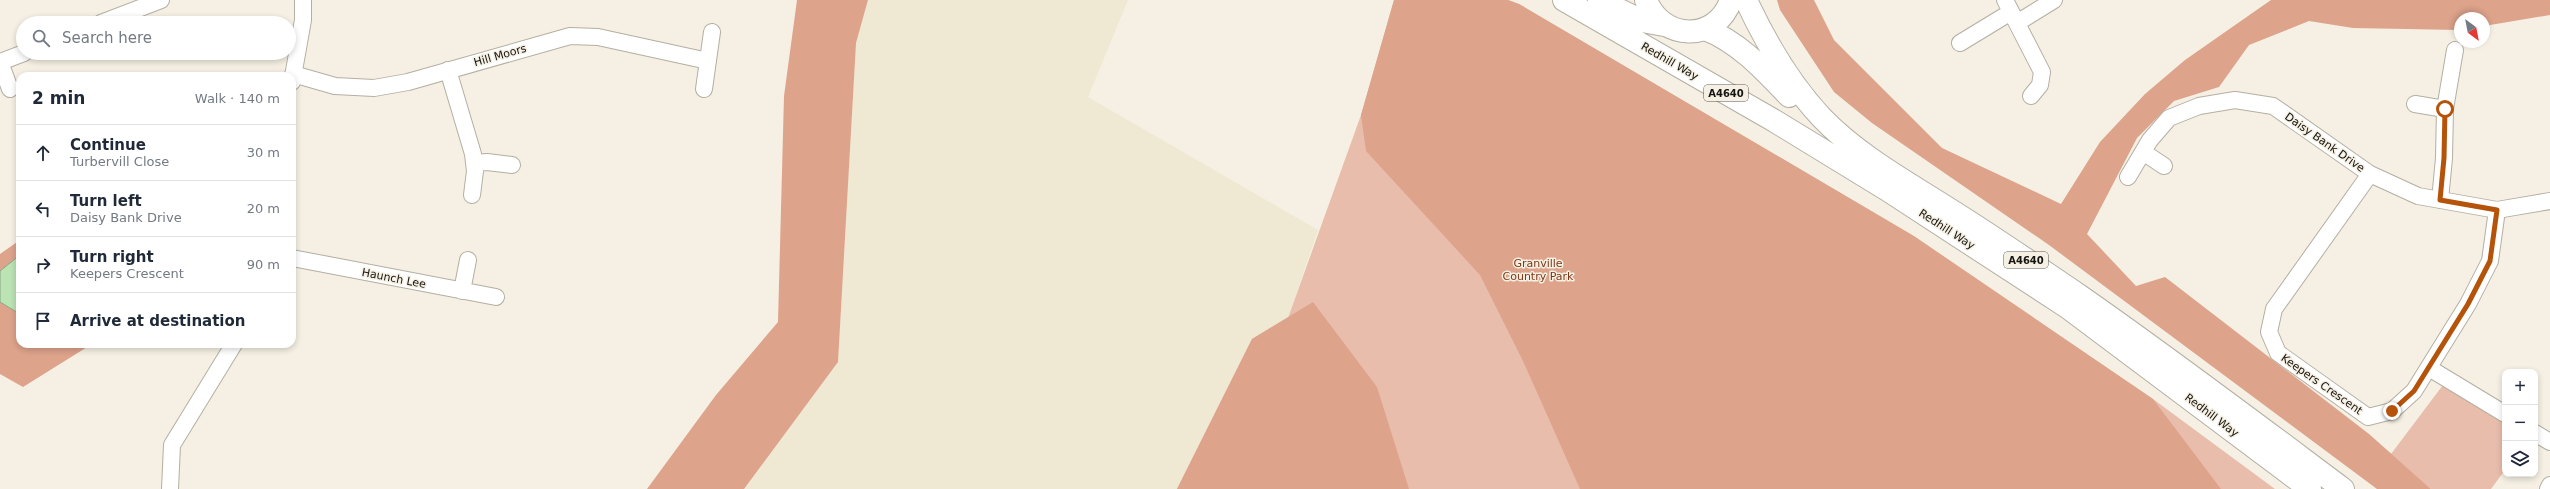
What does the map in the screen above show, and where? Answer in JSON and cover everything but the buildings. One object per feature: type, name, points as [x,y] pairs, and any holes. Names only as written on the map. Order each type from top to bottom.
[{"type":"main road","name":"Redhill Way","points":[[1564,0],[1773,120],[1886,189],[2067,307],[2310,489]]},
{"type":"main road","points":[[1599,0],[1642,21],[1664,25],[1682,32],[1705,29],[1722,16],[1731,0]]},
{"type":"main road","points":[[1646,0],[1655,17],[1664,25]]},
{"type":"main road","name":"Redhill Way","points":[[1746,0],[1764,38],[1796,88],[1822,118],[1849,143],[1872,161],[1997,239],[2140,338],[2343,489]]},
{"type":"main road","name":"A4640","points":[[1705,29],[1723,38],[1748,56],[1832,140],[1872,171],[1886,189]]},
{"type":"street","points":[[129,16],[161,0]]},
{"type":"street","points":[[296,59],[302,20],[303,0]]},
{"type":"street","points":[[1960,43],[2011,12],[2054,0]]},
{"type":"street","points":[[2011,12],[2042,72],[2040,85],[2031,96]]},
{"type":"street","points":[[704,89],[712,32]]},
{"type":"street","name":"Hill Moors","points":[[296,79],[336,86],[374,88],[408,82],[570,36],[598,37],[708,61]]},
{"type":"street","points":[[2440,200],[2444,158],[2445,109],[2455,50]]},
{"type":"street","points":[[10,89],[0,62],[16,56]]},
{"type":"street","points":[[294,72],[296,60]]},
{"type":"street","points":[[448,70],[474,163],[472,195]]},
{"type":"street","name":"Daisy Bank Drive","points":[[2128,177],[2143,152],[2169,118],[2199,106],[2234,100],[2273,106],[2370,174],[2418,196],[2497,210],[2550,201]]},
{"type":"street","points":[[2415,104],[2445,109]]},
{"type":"street","points":[[2143,152],[2164,166]]},
{"type":"street","points":[[474,163],[487,162],[512,164]]},
{"type":"street","name":"Keepers Crescent","points":[[2370,174],[2274,309],[2270,332],[2278,353],[2368,417],[2392,411],[2414,391],[2429,368],[2468,304],[2490,261],[2497,210]]},
{"type":"street","name":"Haunch Lee","points":[[296,259],[496,297]]},
{"type":"street","points":[[462,291],[468,260]]},
{"type":"street","points":[[170,489],[172,445],[232,348]]},
{"type":"street","points":[[2429,368],[2502,412]]},
{"type":"street","points":[[2538,435],[2550,442]]},
{"type":"street","points":[[2548,489],[2550,485]]},
{"type":"shaded area","points":[[868,0],[1128,0],[1088,97],[1318,230],[1288,318],[1252,339],[1177,489],[744,489],[838,362],[856,43]]},
{"type":"shaded area","points":[[16,258],[16,312],[0,302],[0,271]]},
{"type":"green space","points":[[797,0],[868,0],[856,43],[838,362],[744,489],[647,489],[716,395],[778,322],[784,96]]},
{"type":"green space","name":"Granville Country Park","points":[[1394,0],[1508,0],[1519,4],[1906,232],[2153,399],[2275,489],[1177,489],[1252,339],[1288,318],[1361,115]]},
{"type":"green space","name":"Granville Country Park","points":[[1394,0],[1508,0],[1519,4],[1914,236],[2153,399],[2221,489],[1580,489],[1523,361],[1480,275],[1366,151],[1361,115]]},
{"type":"green space","points":[[1777,0],[1814,0],[1834,40],[1942,148],[2061,204],[2100,142],[2145,94],[2185,60],[2271,0],[2550,0],[2550,15],[2490,25],[2490,12],[2454,12],[2454,30],[2353,28],[2309,21],[2249,45],[2219,87],[2174,101],[2137,138],[2087,234],[2136,286],[2165,277],[2369,434],[2431,489],[2377,489],[2049,245],[1872,123],[1834,92],[1780,10]]},
{"type":"green space","points":[[16,243],[16,258],[0,271],[0,254]]},
{"type":"green space","points":[[0,302],[16,312],[16,348],[86,348],[23,387],[0,374]]},
{"type":"green space","points":[[1313,302],[1377,387],[1409,489],[1177,489],[1252,339]]},
{"type":"green space","points":[[2449,377],[2502,414],[2502,474],[2491,489],[2431,489],[2391,454]]},
{"type":"route","points":[[2392,411],[2414,391],[2468,304],[2490,261],[2497,210],[2440,200],[2444,158],[2445,109]]}]
